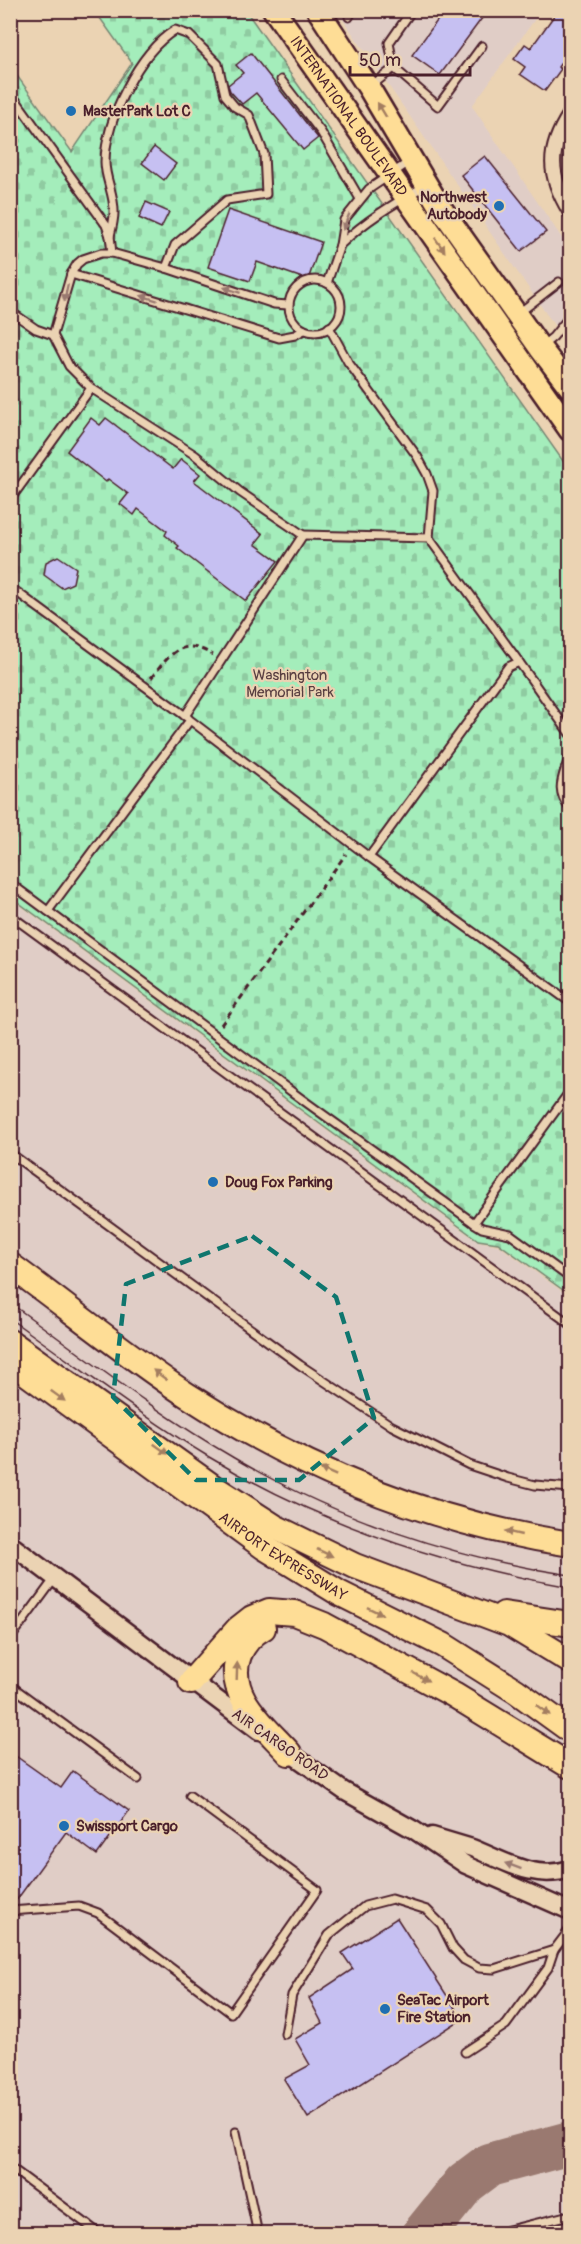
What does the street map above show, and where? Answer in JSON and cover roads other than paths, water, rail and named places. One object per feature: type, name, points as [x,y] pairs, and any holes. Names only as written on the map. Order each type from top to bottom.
[{"type":"highway","points":[[10,1265],[184,1393],[282,1451],[362,1487],[445,1516],[570,1544]]},
{"type":"highway","points":[[10,1342],[251,1512],[326,1553],[509,1624],[570,1661]]},
{"type":"highway","name":"AIRPORT EXPRESSWAY","points":[[10,1361],[264,1547],[339,1593],[443,1645],[516,1691],[570,1730]]},
{"type":"highway","points":[[421,1591],[570,1633]]},
{"type":"highway","points":[[191,1682],[244,1623],[269,1611],[285,1611],[303,1615],[369,1650],[494,1718],[570,1766]]},
{"type":"highway","points":[[516,1616],[570,1624]]},
{"type":"highway","points":[[289,1753],[241,1696],[236,1670],[237,1660],[246,1642],[252,1635],[267,1626],[285,1623],[306,1627],[369,1650]]},
{"type":"main road","name":"INTERNATIONAL BOULEVARD","points":[[274,10],[570,430]]},
{"type":"main road","name":"INTERNATIONAL BOULEVARD","points":[[318,10],[369,88],[427,185],[540,348],[570,387]]},
{"type":"street","points":[[570,115],[554,146],[552,160],[554,178],[570,210]]},
{"type":"street","name":"AIR CARGO ROAD","points":[[10,1544],[191,1682],[344,1791],[414,1830],[466,1864],[570,1911]]},
{"type":"street","points":[[414,1830],[473,1849],[515,1868],[538,1873],[570,1869]]},
{"type":"lane","points":[[412,10],[389,43],[394,68],[438,106],[482,46]]},
{"type":"lane","points":[[110,236],[115,212],[105,163],[111,125],[123,96],[147,56],[164,36],[175,30],[189,35],[218,64],[225,95],[235,107],[249,115],[264,154],[266,194],[227,200],[175,245],[166,268]]},
{"type":"lane","points":[[369,88],[394,68]]},
{"type":"lane","points":[[281,80],[321,132],[360,199]]},
{"type":"lane","points":[[10,92],[106,225],[112,253]]},
{"type":"lane","points":[[327,283],[340,245],[344,220],[369,189],[411,161]]},
{"type":"lane","points":[[340,245],[357,229],[427,185]]},
{"type":"lane","points":[[52,335],[71,274],[83,259],[101,253],[112,253],[166,268],[274,304],[288,305]]},
{"type":"lane","points":[[71,274],[279,338],[295,336],[304,330]]},
{"type":"lane","points":[[311,280],[327,283],[334,288],[341,302],[338,319],[329,327],[318,332],[304,330],[294,322],[288,305],[296,288],[311,280]]},
{"type":"lane","points":[[517,315],[559,282]]},
{"type":"lane","points":[[10,311],[36,329],[52,335],[69,366],[91,388],[195,455],[240,492],[303,536],[429,538]]},
{"type":"lane","points":[[540,348],[553,337],[570,316]]},
{"type":"lane","points":[[329,327],[348,362],[417,456],[427,474],[433,491],[429,538],[570,734]]},
{"type":"lane","points":[[10,500],[91,388]]},
{"type":"lane","points":[[48,911],[187,718],[222,659],[303,536]]},
{"type":"lane","points":[[10,587],[187,718],[369,858],[570,1002]]},
{"type":"lane","points":[[369,858],[508,667],[519,662]]},
{"type":"lane","points":[[570,753],[562,777],[561,791],[570,809]]},
{"type":"lane","points":[[10,883],[474,1223],[489,1231],[510,1234],[570,1278]]},
{"type":"lane","points":[[10,915],[570,1324]]},
{"type":"lane","points":[[474,1223],[570,1091]]},
{"type":"lane","points":[[10,1154],[300,1365],[392,1425],[469,1465],[488,1472],[535,1485],[570,1488]]},
{"type":"lane","points":[[10,1639],[55,1578]]},
{"type":"lane","points":[[10,1685],[138,1779]]},
{"type":"lane","points":[[10,1911],[79,1906],[98,1913],[231,2013],[317,1890],[190,1796]]},
{"type":"lane","points":[[285,2034],[292,1995],[304,1975],[329,1935],[365,1905],[392,1899],[427,1910],[441,1924],[453,1948],[464,1960],[479,1968],[494,1969],[554,1950]]},
{"type":"lane","points":[[465,2052],[506,2025],[548,1968],[554,1950],[570,1929]]},
{"type":"lane","points":[[236,2132],[258,2234]]},
{"type":"lane","points":[[10,2167],[100,2234]]},
{"type":"lane","points":[[492,2234],[570,2215]]},
{"type":"tram line","points":[[10,1303],[176,1422],[273,1480],[354,1517],[396,1533],[482,1558],[570,1575]]},
{"type":"tram line","points":[[10,1319],[183,1441],[251,1481],[294,1502],[339,1522],[429,1554],[476,1567],[570,1587]]},
{"type":"place","name":"MasterPark Lot C","points":[[71,111]]},
{"type":"place","name":"Northwest Autobody","points":[[499,206]]},
{"type":"place","name":"Doug Fox Parking","points":[[213,1182]]},
{"type":"place","name":"Swissport Cargo","points":[[64,1826]]},
{"type":"place","name":"SeaTac Airport Fire Station","points":[[385,2009]]},
{"type":"park label","name":"Washington Memorial Park","points":[[290,684]]}]
